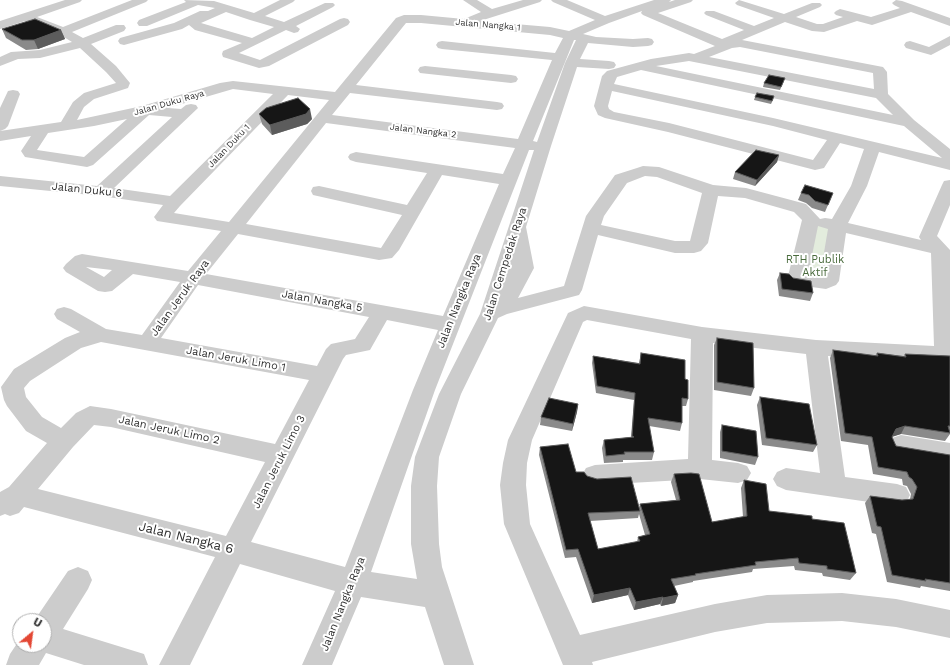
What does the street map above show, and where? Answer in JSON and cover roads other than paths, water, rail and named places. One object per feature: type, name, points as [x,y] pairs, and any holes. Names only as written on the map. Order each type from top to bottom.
[{"type":"street","points":[[0,24],[76,0]]},
{"type":"street","points":[[63,31],[142,0]]},
{"type":"street","points":[[143,23],[209,3],[241,0]]},
{"type":"street","points":[[254,17],[289,0]]},
{"type":"street","points":[[469,0],[490,13]]},
{"type":"street","points":[[463,23],[490,13],[536,0]]},
{"type":"street","points":[[557,0],[648,42],[688,56],[881,95],[909,123],[950,157]]},
{"type":"street","points":[[578,37],[666,0]]},
{"type":"street","points":[[641,10],[687,0]]},
{"type":"street","points":[[801,0],[853,18],[867,21],[910,9]]},
{"type":"street","points":[[890,0],[910,9],[950,22]]},
{"type":"street","points":[[333,2],[287,27],[254,42],[222,52],[259,64],[264,63],[344,22]]},
{"type":"street","points":[[742,2],[816,28],[824,28],[853,18]]},
{"type":"street","points":[[209,3],[317,36]]},
{"type":"street","points":[[124,41],[178,26],[209,3]]},
{"type":"street","points":[[209,3],[194,23],[199,27],[254,42]]},
{"type":"street","points":[[688,56],[722,44],[785,18],[823,8]]},
{"type":"street","points":[[910,9],[927,21],[925,24]]},
{"type":"street","points":[[641,10],[722,44]]},
{"type":"street","points":[[710,13],[755,30]]},
{"type":"street","points":[[529,16],[549,27],[550,31]]},
{"type":"street","points":[[26,17],[63,31],[82,43],[111,69],[123,83],[123,85],[82,100],[66,127]]},
{"type":"street","name":"Jalan Nangka 1","points":[[404,19],[421,19],[550,31],[578,37],[615,42],[648,42]]},
{"type":"street","name":"Jalan Jeruk Raya","points":[[64,440],[34,424],[15,400],[12,388],[22,375],[73,343],[85,338],[101,335],[147,343],[194,278],[400,21],[404,19]]},
{"type":"street","points":[[0,62],[16,55],[36,58],[82,43],[120,28]]},
{"type":"street","name":"Jalan Cempedak Raya","points":[[459,665],[435,595],[428,567],[425,544],[424,486],[427,457],[450,394],[495,311],[514,288],[524,268],[518,225],[543,146],[565,60],[577,49],[578,37]]},
{"type":"street","points":[[910,45],[931,51],[947,37]]},
{"type":"street","points":[[408,96],[445,40],[565,60],[609,65]]},
{"type":"street","points":[[836,137],[818,164],[815,165],[669,128],[605,114],[601,106],[606,86],[612,74],[637,66],[688,56],[740,42],[878,70],[880,72],[881,95]]},
{"type":"street","points":[[773,122],[806,56]]},
{"type":"street","name":"Jalan Nangka Raya","points":[[317,665],[353,583],[424,390],[508,180],[565,60]]},
{"type":"street","points":[[637,66],[909,123]]},
{"type":"street","points":[[425,70],[511,80]]},
{"type":"street","name":"Jalan Duku Raya","points":[[0,136],[42,131],[112,118],[146,110],[225,86],[284,91],[343,92],[408,96],[497,106]]},
{"type":"street","points":[[606,86],[773,122],[950,166]]},
{"type":"street","name":"Jalan Duku 1","points":[[235,228],[165,218],[163,215],[174,202],[284,91]]},
{"type":"street","points":[[103,92],[112,118]]},
{"type":"street","points":[[101,191],[185,114],[205,93]]},
{"type":"street","points":[[0,126],[13,94]]},
{"type":"street","points":[[669,128],[686,103]]},
{"type":"street","points":[[42,131],[30,151],[31,154],[87,162],[146,110],[185,114]]},
{"type":"street","name":"Jalan Nangka 2","points":[[323,118],[543,146]]},
{"type":"street","points":[[811,220],[797,280],[826,283],[829,281],[838,225],[859,186],[873,146]]},
{"type":"street","points":[[356,157],[508,180]]},
{"type":"street","points":[[235,228],[385,254],[390,250],[413,212],[436,169]]},
{"type":"street","points":[[495,311],[572,290],[575,285],[590,228],[595,216],[615,185],[621,179],[643,171],[659,172],[711,190],[746,193],[800,208],[811,220],[838,225],[945,251]]},
{"type":"street","name":"Jalan Duku 6","points":[[0,181],[101,191],[174,202]]},
{"type":"street","points":[[950,185],[928,237],[945,251],[947,355],[816,348],[702,334],[584,314],[579,315],[575,318],[520,440],[515,463],[513,485],[517,524],[575,658],[715,618],[767,609],[842,607],[896,612],[950,624]]},
{"type":"street","points":[[590,228],[675,247],[694,247],[699,243],[711,190]]},
{"type":"street","points":[[320,191],[413,212]]},
{"type":"street","name":"Jalan Nangka 5","points":[[129,268],[194,278],[440,323],[451,322]]},
{"type":"street","points":[[572,290],[579,315]]},
{"type":"street","name":"Jalan Jeruk Limo 3","points":[[174,665],[334,354],[339,349],[362,345],[382,312]]},
{"type":"street","points":[[64,314],[101,335]]},
{"type":"street","points":[[700,469],[702,334]]},
{"type":"street","name":"Jalan Jeruk Limo 1","points":[[147,343],[324,375]]},
{"type":"street","points":[[816,348],[834,486]]},
{"type":"street","points":[[424,390],[450,394]]},
{"type":"street","name":"Jalan Jeruk Limo 2","points":[[64,440],[84,419],[94,414],[282,456]]},
{"type":"street","points":[[0,518],[9,500],[64,440]]},
{"type":"street","points":[[901,445],[950,453]]},
{"type":"street","points":[[595,475],[700,469],[738,473]]},
{"type":"street","points":[[786,479],[897,495]]},
{"type":"street","name":"Jalan Nangka 6","points":[[9,500],[234,550],[353,583],[435,595]]},
{"type":"street","points":[[52,619],[78,580]]},
{"type":"street","points":[[52,640],[133,665]]},
{"type":"street","points":[[21,665],[29,653]]},
{"type":"park label","name":"RTH Publik Aktif","points":[[815,266]]}]
